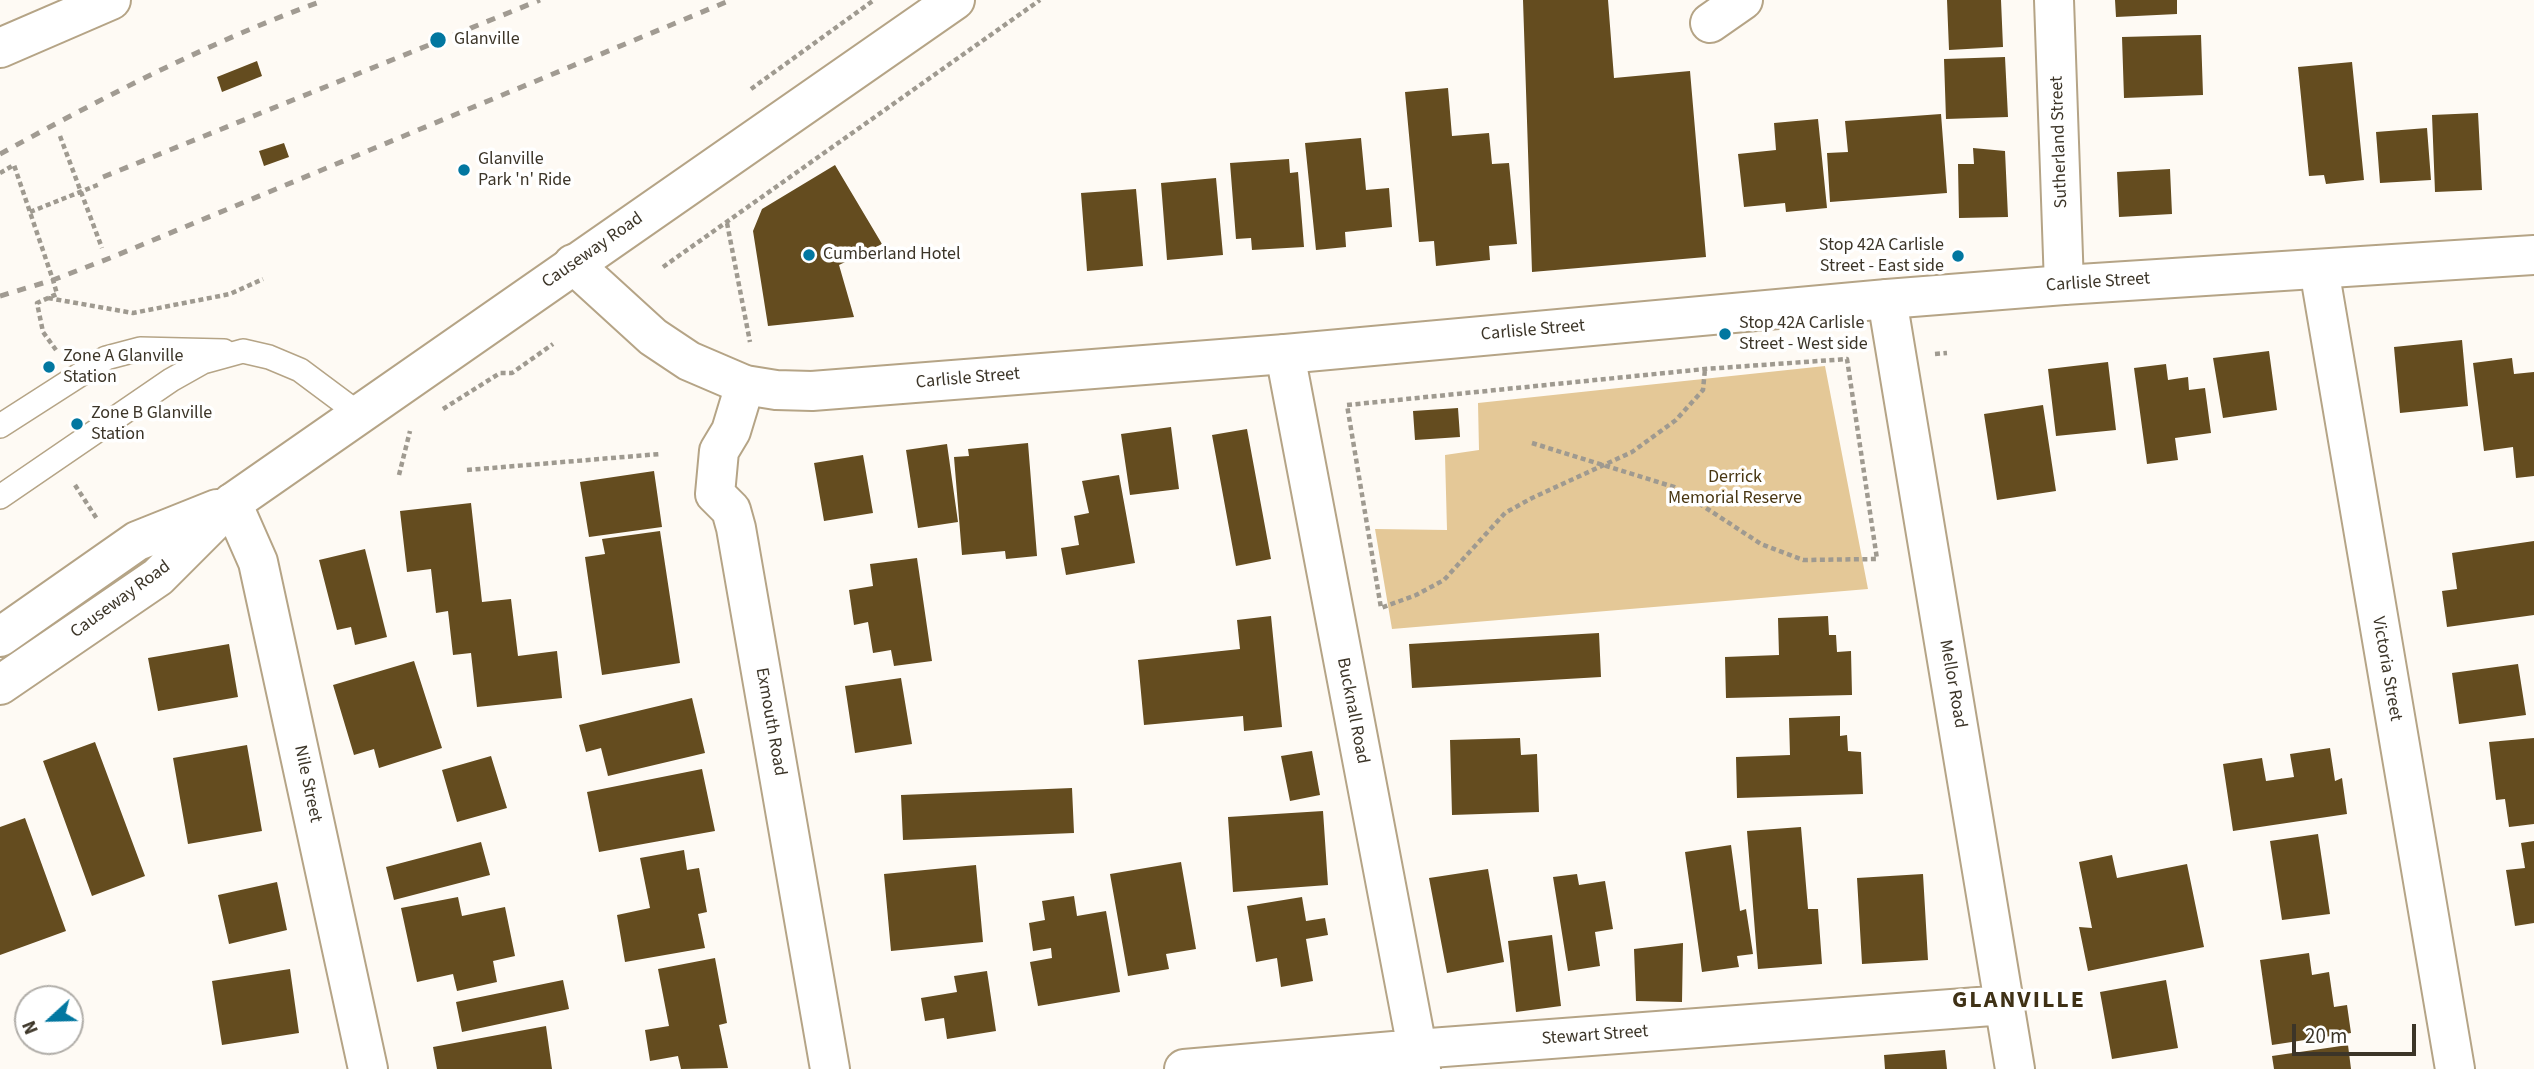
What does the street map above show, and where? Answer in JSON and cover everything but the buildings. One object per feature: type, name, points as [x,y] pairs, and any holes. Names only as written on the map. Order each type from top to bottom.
[{"type":"street","points":[[0,48],[111,0]]},
{"type":"street","name":"Causeway Road","points":[[0,685],[158,577],[232,503],[955,0]]},
{"type":"street","points":[[1710,23],[1742,0]]},
{"type":"street","name":"Sutherland Street","points":[[2054,0],[2064,285]]},
{"type":"street","name":"Carlisle Street","points":[[573,264],[653,337],[689,361],[745,385],[776,390],[812,391],[1285,354],[2064,285],[2534,255]]},
{"type":"street","name":"Victoria Street","points":[[2319,269],[2455,1069]]},
{"type":"street","name":"Mellor Road","points":[[1887,299],[2015,1069]]},
{"type":"street","name":"Bucknall Road","points":[[1285,354],[1419,1059]]},
{"type":"street","name":"Exmouth Road","points":[[745,385],[731,431],[719,450],[715,494],[731,510],[736,528],[830,1069]]},
{"type":"street","name":"Causeway Road","points":[[0,637],[137,541],[232,503]]},
{"type":"street","name":"Nile Street","points":[[232,503],[258,562],[368,1069]]},
{"type":"street","name":"Stewart Street","points":[[1184,1069],[1419,1059],[2005,1004]]},
{"type":"lane","points":[[0,426],[106,358],[140,349],[243,351],[269,357],[300,370],[359,414]]},
{"type":"lane","points":[[0,497],[172,380],[203,362],[243,351]]},
{"type":"path","points":[[818,40],[874,0]]},
{"type":"path","points":[[663,267],[1040,0]]},
{"type":"path","points":[[60,136],[102,248]]},
{"type":"path","points":[[0,173],[14,165],[57,294],[37,303],[44,332],[75,377]]},
{"type":"path","points":[[30,212],[100,184]]},
{"type":"path","points":[[727,223],[750,344]]},
{"type":"path","points":[[48,298],[133,313],[230,294],[263,279]]},
{"type":"path","points":[[442,411],[500,373],[512,373],[553,344]]},
{"type":"path","points":[[1532,443],[1604,465],[1674,487],[1761,544],[1803,560],[1877,559],[1847,359],[1705,369],[1347,405],[1381,608],[1416,595],[1444,580],[1504,513],[1532,498],[1604,465],[1632,452],[1676,420],[1703,390],[1705,369]]},
{"type":"path","points":[[399,475],[410,431],[420,425]]},
{"type":"path","points":[[467,470],[660,454]]},
{"type":"green space","name":"Derrick Memorial Reserve","points":[[1825,366],[1868,589],[1392,629],[1375,529],[1447,530],[1445,455],[1479,450],[1478,403]]},
{"type":"railway","points":[[0,154],[200,51],[325,0]]},
{"type":"railway","points":[[103,177],[540,0]]},
{"type":"railway","points":[[0,296],[53,280],[110,258],[731,0]]},
{"type":"place","name":"Glanville","points":[[438,40]]},
{"type":"place","name":"Glanville Park 'n' Ride","points":[[464,170]]},
{"type":"place","name":"Cumberland Hotel","points":[[809,255]]},
{"type":"place","name":"Stop 42A Carlisle Street - East side","points":[[1958,256]]},
{"type":"place","name":"Stop 42A Carlisle Street - West side","points":[[1725,334]]},
{"type":"place","name":"Zone A Glanville Station","points":[[49,367]]},
{"type":"place","name":"Zone B Glanville Station","points":[[77,424]]},
{"type":"district","name":"GLANVILLE","points":[[2019,1002]]}]
